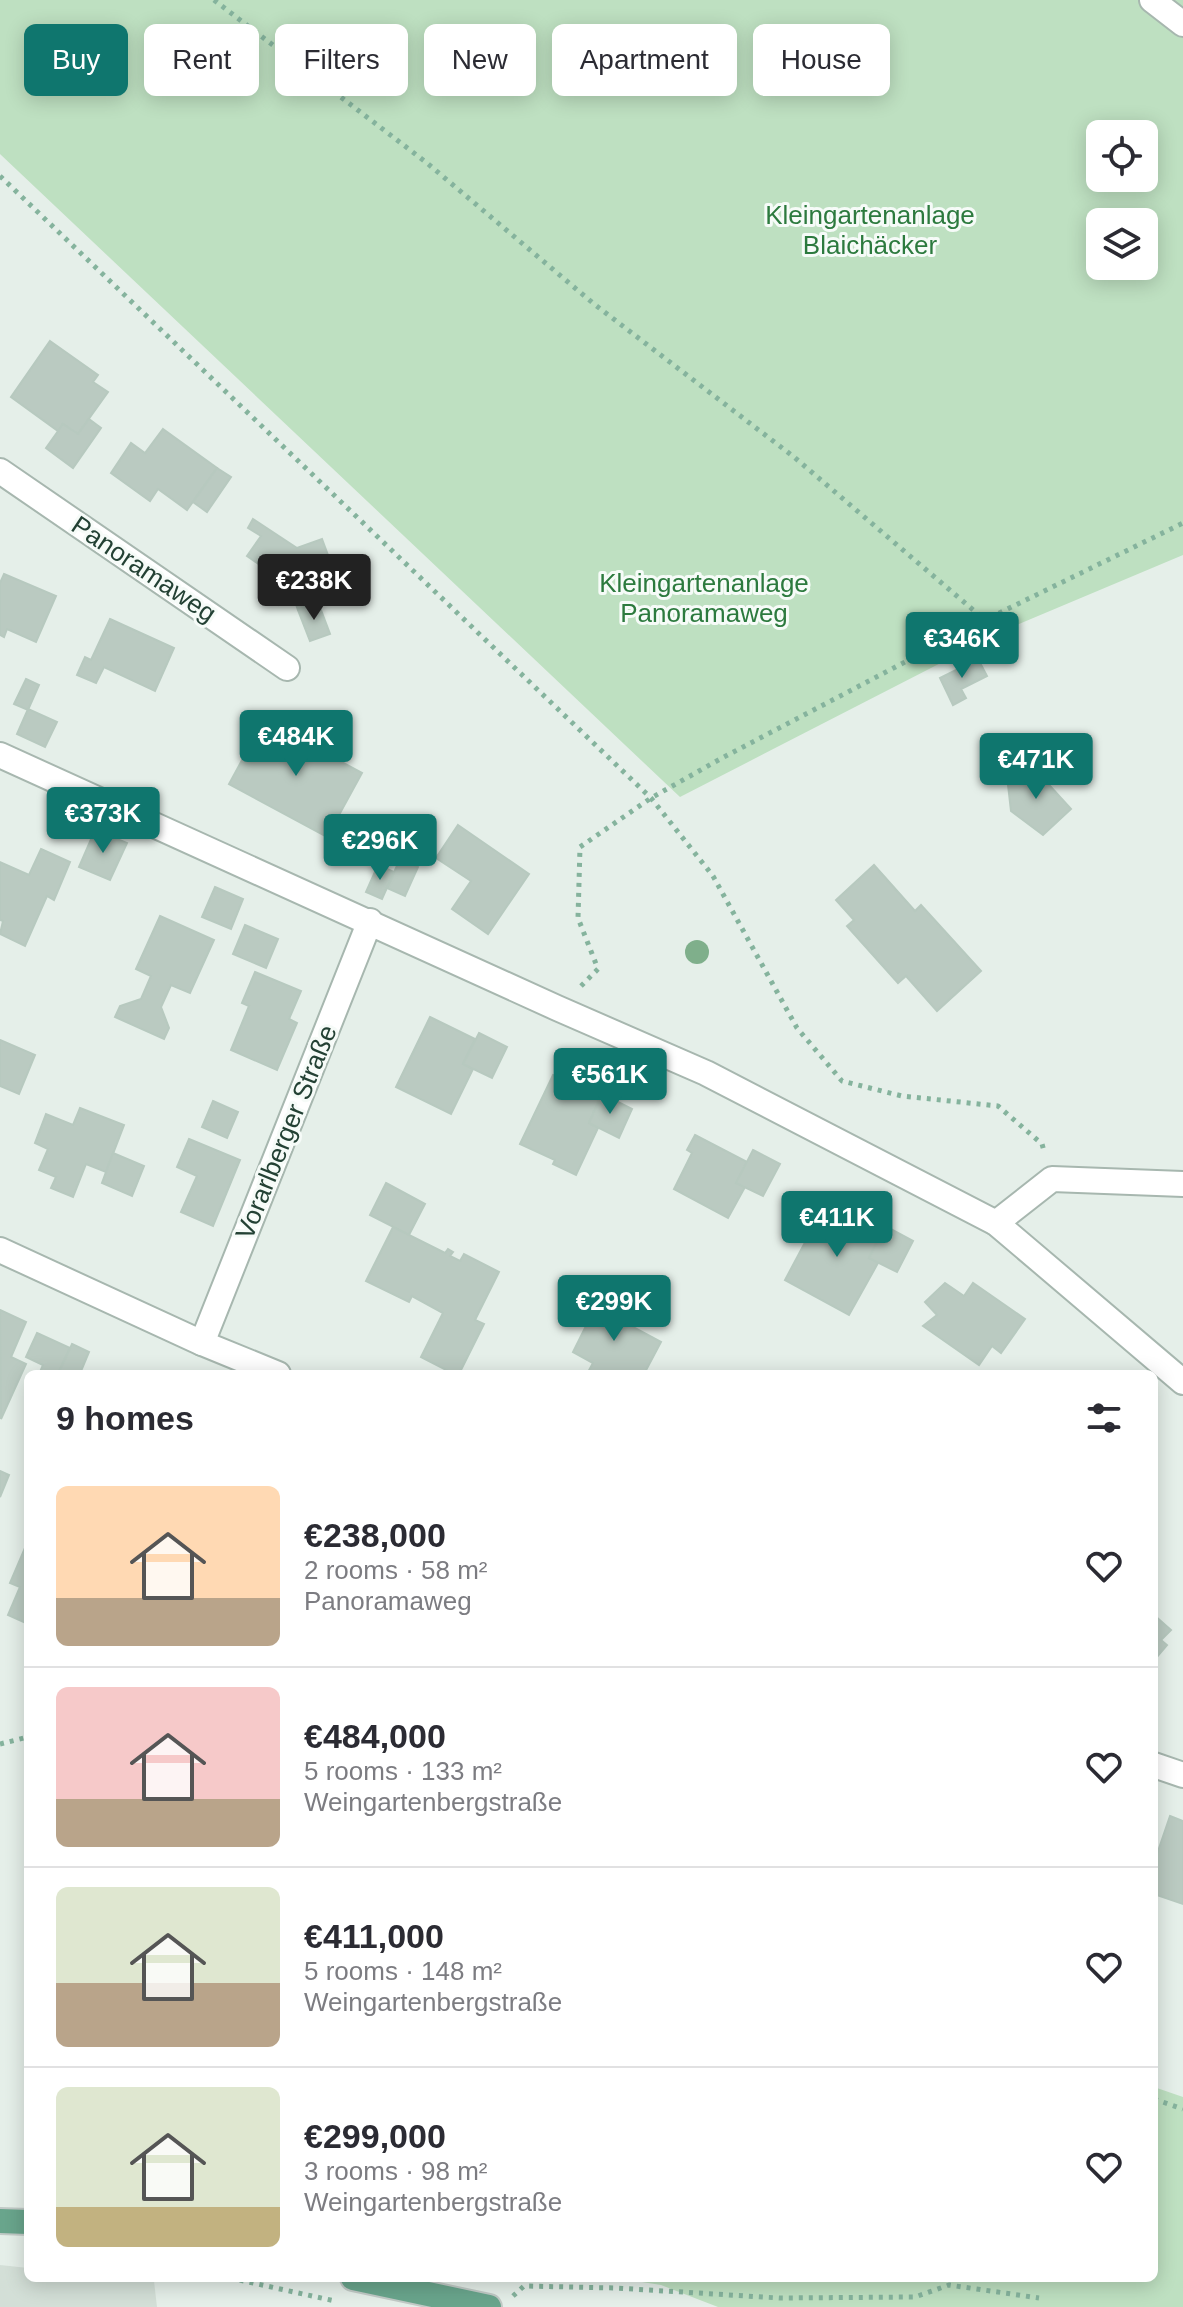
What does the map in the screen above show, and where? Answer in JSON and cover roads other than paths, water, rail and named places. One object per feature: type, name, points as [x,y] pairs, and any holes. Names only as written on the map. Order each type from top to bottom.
[{"type":"main road","points":[[0,2221],[24,2222]]},
{"type":"main road","points":[[372,2282],[489,2307]]},
{"type":"street","points":[[1152,0],[1183,24]]},
{"type":"street","name":"Panoramaweg","points":[[0,471],[287,668]]},
{"type":"street","points":[[0,755],[706,1073],[996,1223],[1183,1382]]},
{"type":"street","name":"Vorarlberger Straße","points":[[202,1343],[370,921]]},
{"type":"street","points":[[996,1223],[1052,1179],[1183,1184]]},
{"type":"street","points":[[0,1250],[268,1370]]},
{"type":"street","points":[[1158,1766],[1183,1775]]},
{"type":"park label","name":"Kleingartenanlage Blaichäcker","points":[[870,230]]},
{"type":"park label","name":"Kleingartenanlage Panoramaweg","points":[[704,598]]}]
